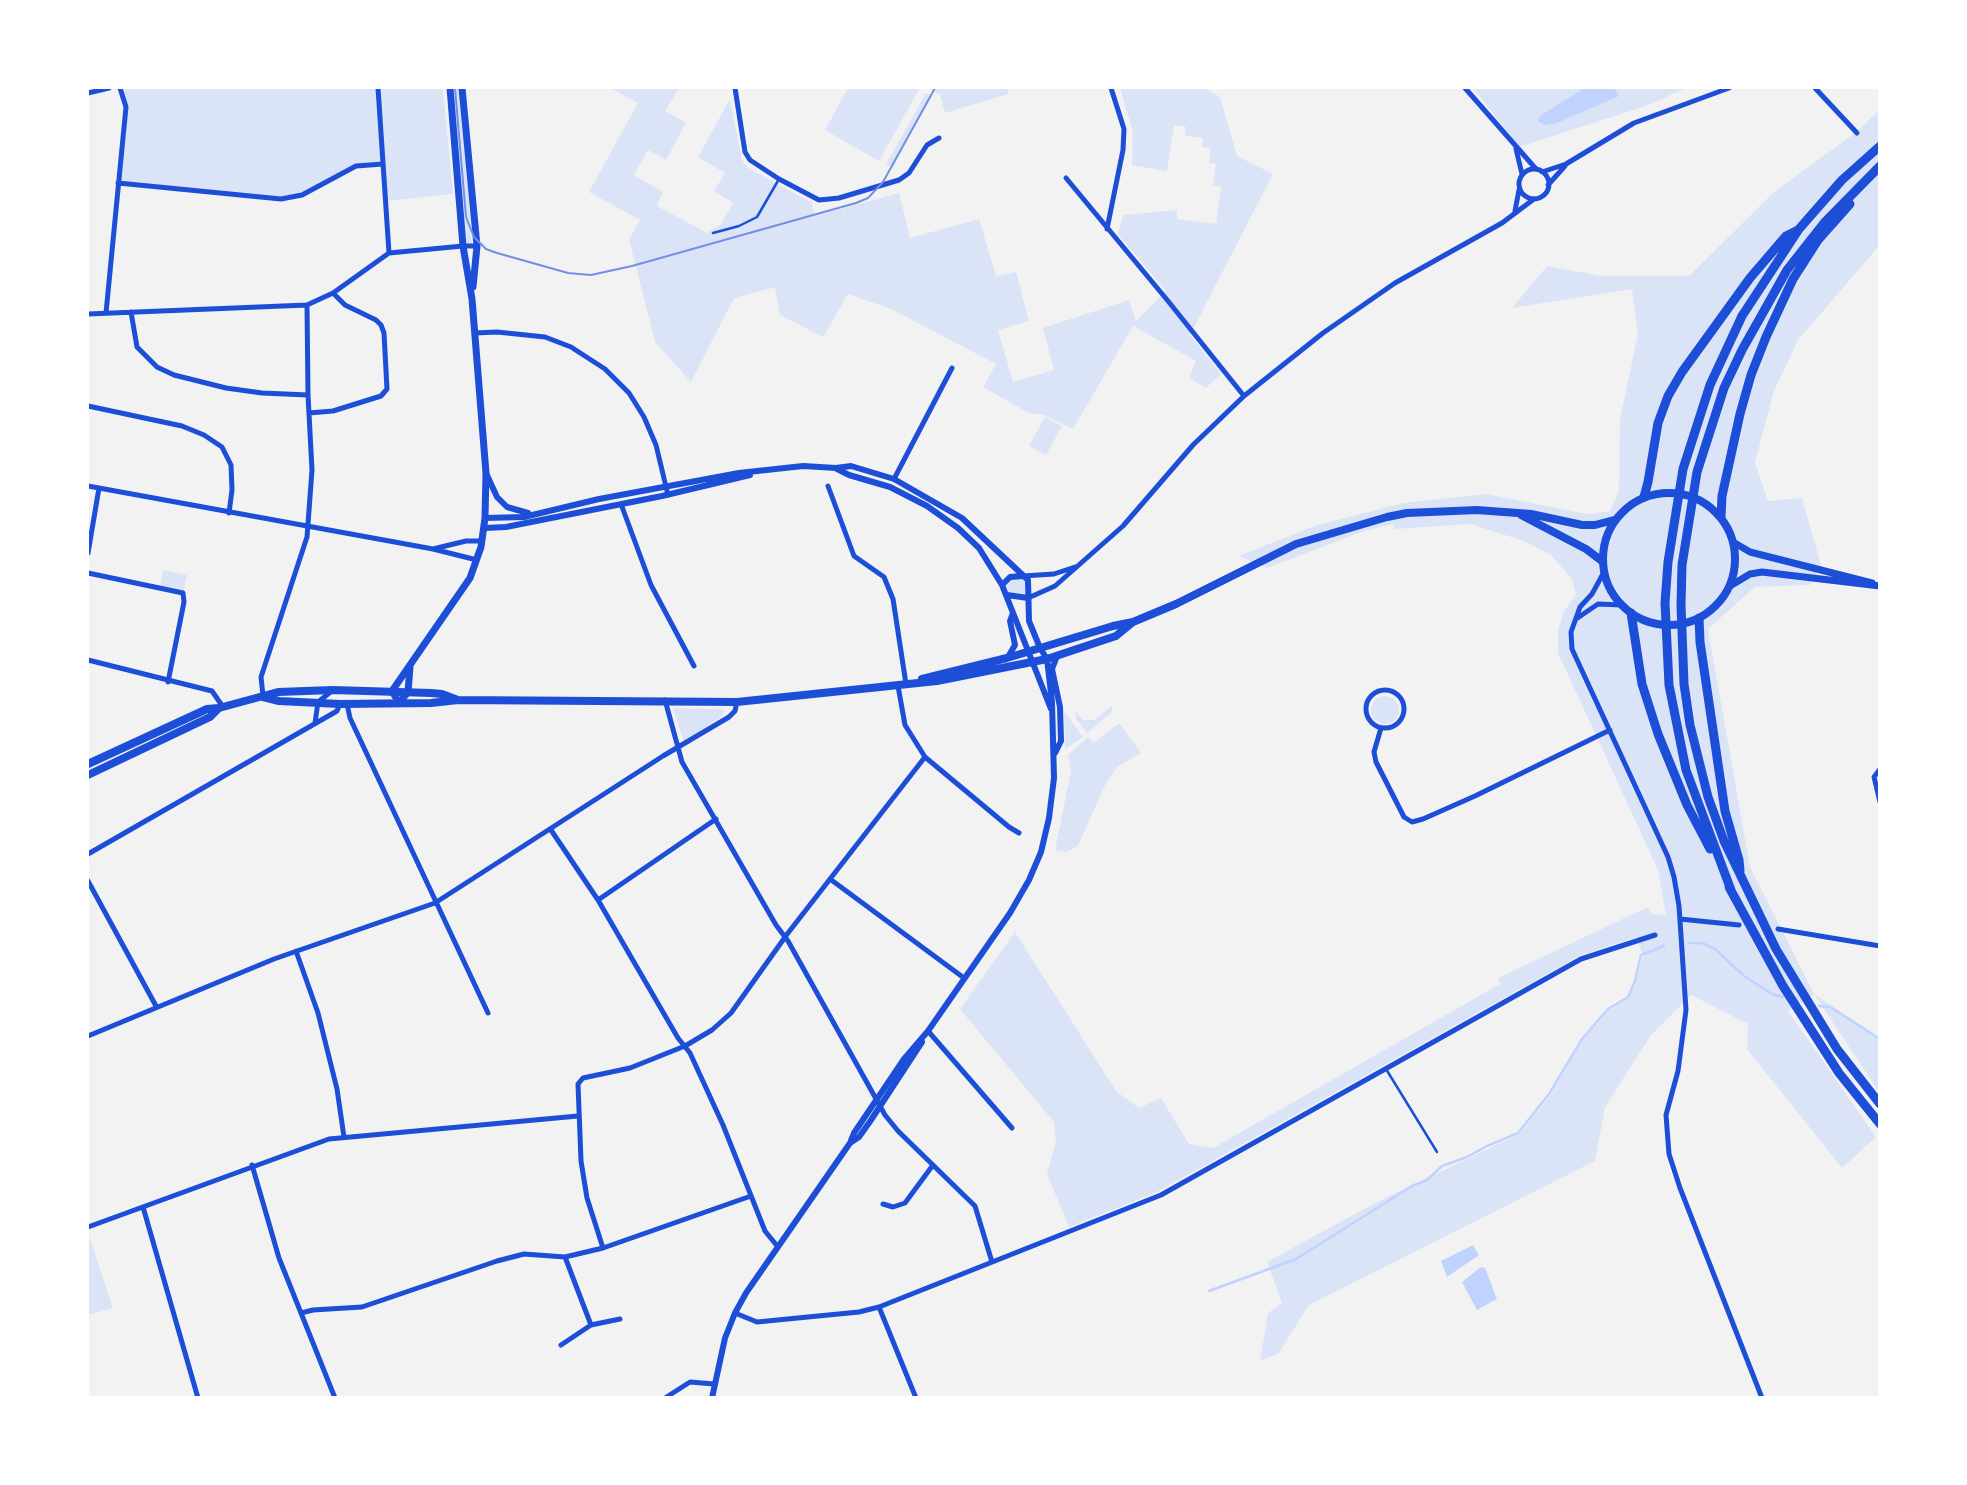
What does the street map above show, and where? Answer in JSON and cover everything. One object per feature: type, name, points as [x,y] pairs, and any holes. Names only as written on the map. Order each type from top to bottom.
[{"type":"highway","points":[[1731,890],[1686,770],[1670,696],[1665,603],[1668,562],[1683,469],[1710,385],[1742,316],[1800,229],[1843,180],[1880,146]]},
{"type":"highway","points":[[1880,166],[1824,223],[1787,270],[1724,388],[1697,472],[1682,565],[1684,684],[1708,797],[1724,841],[1782,960],[1837,1049],[1880,1104]]},
{"type":"highway","points":[[1721,517],[1722,496],[1740,414],[1766,337],[1793,279],[1818,240],[1858,194],[1860,184]]},
{"type":"highway","points":[[1644,497],[1658,423],[1668,396],[1682,372],[1750,278],[1786,236],[1800,229]]},
{"type":"highway","points":[[1631,613],[1643,684],[1658,734],[1687,805],[1794,1004],[1839,1073],[1880,1124]]},
{"type":"highway","points":[[1699,618],[1700,642],[1725,811],[1739,860],[1740,877]]},
{"type":"main road","points":[[392,691],[462,591],[477,560],[485,528],[485,473],[472,295],[463,246],[450,88]]},
{"type":"main road","points":[[462,88],[477,246],[472,295]]},
{"type":"main road","points":[[1669,493],[1693,497],[1708,505],[1721,517],[1733,542],[1734,572],[1730,586],[1712,610],[1682,624],[1665,625],[1647,621],[1622,606],[1607,584],[1602,561],[1605,540],[1614,520],[1627,507],[1644,497],[1669,493]]},
{"type":"main road","points":[[902,685],[1133,622],[1176,604],[1296,544],[1348,527],[1407,513],[1478,510],[1531,514],[1582,525],[1614,520]]},
{"type":"main road","points":[[1519,514],[1586,549],[1602,561]]},
{"type":"main road","points":[[1733,542],[1750,552],[1880,586]]},
{"type":"main road","points":[[1730,586],[1751,574],[1762,572],[1880,586]]},
{"type":"main road","points":[[263,697],[279,701],[344,704],[431,704],[458,700],[737,702],[937,681],[1047,659],[1116,636],[1133,622]]},
{"type":"main road","points":[[399,703],[408,692],[410,667]]},
{"type":"main road","points":[[392,691],[399,703]]},
{"type":"main road","points":[[88,764],[207,709],[221,708],[278,692],[392,691],[442,694],[458,700]]},
{"type":"main road","points":[[88,775],[209,717],[221,708]]},
{"type":"street","points":[[88,93],[109,88]]},
{"type":"street","points":[[106,313],[126,107],[120,88]]},
{"type":"street","points":[[378,88],[389,253]]},
{"type":"street","points":[[735,88],[745,152],[757,166],[819,200],[839,198],[900,180],[909,173],[927,145],[939,138]]},
{"type":"street","points":[[1107,229],[1123,150],[1124,129],[1111,88]]},
{"type":"street","points":[[1465,88],[1516,149],[1535,169],[1547,177],[1548,185]]},
{"type":"street","points":[[1542,172],[1566,164],[1634,123],[1729,88]]},
{"type":"street","points":[[1815,88],[1857,133]]},
{"type":"street","points":[[1515,211],[1522,174],[1516,149]]},
{"type":"street","points":[[118,183],[281,199],[302,195],[356,166],[383,164]]},
{"type":"street","points":[[1007,595],[1028,598],[1055,586],[1123,526],[1193,445],[1244,396],[1323,333],[1395,283],[1502,223],[1515,211],[1544,195],[1548,185],[1566,164]]},
{"type":"street","points":[[1522,174],[1535,169]]},
{"type":"street","points":[[1066,178],[1244,396]]},
{"type":"street","points":[[1519,188],[1523,195],[1534,199]]},
{"type":"street","points":[[88,314],[307,305],[333,293],[389,253],[477,246]]},
{"type":"street","points":[[309,413],[333,411],[381,396],[387,389],[382,325],[345,305],[333,293]]},
{"type":"street","points":[[263,697],[261,677],[307,537],[312,470],[307,305]]},
{"type":"street","points":[[131,312],[137,347],[158,367],[174,375],[250,391],[308,395]]},
{"type":"street","points":[[475,334],[497,332],[545,337],[571,347],[605,369],[629,393],[644,417],[656,445],[668,495]]},
{"type":"street","points":[[890,487],[952,368]]},
{"type":"street","points":[[88,406],[183,426],[222,447],[231,466],[229,513]]},
{"type":"street","points":[[485,473],[498,497],[507,507],[524,513],[739,473],[803,466],[851,467],[894,479],[962,518],[1028,580],[1029,621],[1047,659],[1052,711],[1054,755],[1049,818],[1041,852],[1010,913],[928,1031],[880,1107],[859,1137],[850,1143]]},
{"type":"street","points":[[836,468],[849,475],[890,487],[927,506],[958,528],[979,548],[1007,595],[1052,711]]},
{"type":"street","points":[[485,528],[506,527],[722,484],[762,471]]},
{"type":"street","points":[[88,486],[433,549],[477,560]]},
{"type":"street","points":[[828,486],[854,556],[884,577],[892,598],[905,725],[925,757],[1019,833]]},
{"type":"street","points":[[88,553],[99,488]]},
{"type":"street","points":[[621,504],[651,585],[694,666]]},
{"type":"street","points":[[485,518],[524,517],[537,512]]},
{"type":"street","points":[[433,549],[466,541],[482,541]]},
{"type":"street","points":[[1002,585],[1010,577],[1054,574],[1078,566]]},
{"type":"street","points":[[1604,572],[1592,594],[1580,607],[1570,632],[1572,649],[1668,857],[1674,877],[1686,1010],[1678,1072],[1666,1115],[1669,1154],[1762,1398]]},
{"type":"street","points":[[88,573],[183,593],[184,602],[169,682]]},
{"type":"street","points":[[1576,619],[1598,604],[1622,606]]},
{"type":"street","points":[[1007,658],[1015,645],[1010,621],[1013,613]]},
{"type":"street","points":[[1054,755],[1062,741],[1052,669],[1057,656]]},
{"type":"street","points":[[88,660],[212,691],[221,708]]},
{"type":"street","points":[[314,723],[318,702],[333,690]]},
{"type":"street","points":[[1390,691],[1400,698],[1404,714],[1393,727],[1381,728],[1371,723],[1366,706],[1372,695],[1390,691]]},
{"type":"street","points":[[665,700],[682,762],[880,1107],[898,1131],[975,1206],[992,1262]]},
{"type":"street","points":[[88,1036],[296,951],[435,903],[663,756],[729,718],[735,711],[737,702]]},
{"type":"street","points":[[88,854],[337,711],[344,704],[488,1013]]},
{"type":"street","points":[[1381,728],[1374,752],[1376,762],[1404,817],[1412,822],[1475,796],[1610,730]]},
{"type":"street","points":[[604,1248],[587,1198],[581,1161],[578,1084],[583,1078],[631,1068],[685,1046],[712,1030],[731,1013],[785,938],[925,757]]},
{"type":"street","points":[[1880,769],[1874,777],[1880,802]]},
{"type":"street","points":[[598,900],[716,819]]},
{"type":"street","points":[[551,830],[598,900],[685,1046],[723,1125],[765,1231],[778,1247]]},
{"type":"street","points":[[830,879],[964,978]]},
{"type":"street","points":[[88,881],[156,1006]]},
{"type":"street","points":[[1679,919],[1739,925]]},
{"type":"street","points":[[1778,929],[1880,946]]},
{"type":"street","points":[[735,1313],[757,1322],[859,1312],[880,1307],[1161,1195],[1581,959],[1655,935]]},
{"type":"street","points":[[296,951],[318,1013],[337,1089],[344,1137]]},
{"type":"street","points":[[712,1398],[725,1338],[735,1313],[850,1143],[876,1099],[928,1031]]},
{"type":"street","points":[[928,1031],[1012,1128]]},
{"type":"street","points":[[88,1227],[309,1145],[344,1137],[578,1116]]},
{"type":"street","points":[[883,1204],[893,1207],[905,1203],[933,1165]]},
{"type":"street","points":[[252,1166],[279,1258],[335,1398]]},
{"type":"street","points":[[301,1313],[362,1307],[524,1254],[565,1257],[604,1248],[751,1196]]},
{"type":"street","points":[[143,1208],[198,1398]]},
{"type":"street","points":[[565,1257],[590,1325]]},
{"type":"street","points":[[880,1307],[915,1398]]},
{"type":"street","points":[[561,1345],[590,1325],[620,1319]]},
{"type":"street","points":[[665,1398],[690,1382],[714,1384]]},
{"type":"lane","points":[[713,233],[739,226],[757,217],[779,180]]},
{"type":"lane","points":[[1386,1069],[1437,1152]]},
{"type":"shaded area","points":[[128,88],[443,88],[453,194],[385,201],[383,165],[356,166],[291,198],[118,183],[126,107],[121,91]]},
{"type":"shaded area","points":[[452,88],[461,88],[472,245],[465,242]]},
{"type":"shaded area","points":[[610,88],[679,88],[665,111],[686,123],[666,160],[648,150],[634,175],[663,192],[657,206],[707,233],[721,224],[733,203],[714,191],[725,173],[698,157],[730,99],[742,160],[747,167],[812,203],[815,216],[899,193],[910,238],[979,219],[996,276],[1016,272],[1029,321],[998,330],[1013,382],[1054,370],[1043,328],[1129,300],[1136,321],[1166,291],[1118,234],[1123,215],[1177,210],[1177,219],[1216,224],[1221,187],[1213,185],[1216,164],[1209,163],[1211,148],[1202,147],[1203,138],[1185,136],[1186,127],[1174,125],[1167,171],[1132,165],[1133,132],[1120,88],[1204,88],[1220,97],[1237,156],[1273,174],[1190,335],[1221,374],[1206,388],[1189,378],[1196,361],[1133,326],[1073,429],[1044,415],[1029,413],[983,387],[996,364],[891,309],[848,294],[823,337],[780,315],[775,287],[734,298],[691,382],[655,342],[629,239],[640,220],[589,192],[638,103]]},
{"type":"shaded area","points":[[848,88],[920,88],[879,161],[825,130]]},
{"type":"shaded area","points":[[928,88],[1009,88],[1008,94],[945,113],[940,95]]},
{"type":"shaded area","points":[[1473,88],[1686,88],[1649,105],[1519,147]]},
{"type":"shaded area","points":[[926,93],[932,96],[893,167],[886,164]]},
{"type":"shaded area","points":[[1879,110],[1879,246],[1798,340],[1774,391],[1755,462],[1768,501],[1802,498],[1821,565],[1810,585],[1755,587],[1708,629],[1750,867],[1814,994],[1788,1011],[1876,1137],[1842,1168],[1747,1049],[1748,1024],[1691,995],[1651,1035],[1605,1107],[1595,1161],[1309,1305],[1278,1354],[1260,1361],[1268,1313],[1282,1303],[1267,1262],[1373,1204],[1519,1134],[1550,1096],[1583,1039],[1608,1011],[1628,998],[1636,982],[1643,956],[1637,937],[1579,956],[1157,1192],[1069,1227],[1047,1174],[1056,1141],[1054,1122],[960,1009],[1015,932],[1116,1091],[1139,1108],[1161,1098],[1189,1144],[1213,1148],[1500,984],[1498,978],[1648,907],[1651,914],[1666,915],[1658,870],[1558,653],[1558,630],[1564,611],[1576,595],[1572,579],[1551,555],[1524,541],[1470,524],[1395,529],[1393,524],[1364,531],[1267,568],[1239,556],[1314,526],[1403,503],[1486,494],[1587,514],[1610,511],[1619,491],[1620,419],[1638,334],[1632,289],[1512,308],[1547,266],[1601,276],[1689,276],[1773,193],[1859,130]]},
{"type":"shaded area","points":[[1045,417],[1062,426],[1046,455],[1029,446]]},
{"type":"shaded area","points":[[163,570],[187,575],[183,593],[160,587]]},
{"type":"shaded area","points":[[1016,576],[1028,580],[1028,598],[1007,595],[1002,585]]},
{"type":"shaded area","points":[[1385,696],[1395,700],[1399,710],[1395,720],[1385,724],[1375,720],[1371,710],[1375,700]]},
{"type":"shaded area","points":[[1113,705],[1111,713],[1087,733],[1077,720],[1074,710],[1083,720],[1094,720]]},
{"type":"shaded area","points":[[673,708],[725,711],[722,716],[684,742]]},
{"type":"shaded area","points":[[1064,711],[1083,737],[1065,749]]},
{"type":"shaded area","points":[[1119,723],[1141,753],[1117,767],[1104,787],[1078,846],[1067,852],[1055,850],[1071,771],[1068,755],[1088,737],[1094,743]]},
{"type":"shaded area","points":[[1814,994],[1879,1037],[1879,1092]]},
{"type":"shaded area","points":[[88,1233],[113,1308],[88,1315]]},
{"type":"water","points":[[1584,88],[1615,88],[1619,96],[1557,123],[1545,125],[1538,122],[1540,116]]},
{"type":"water","points":[[1473,1245],[1479,1255],[1447,1277],[1441,1261]]},
{"type":"water","points":[[1481,1267],[1485,1268],[1497,1299],[1477,1310],[1462,1282]]},
{"type":"waterway","points":[[1689,943],[1702,943],[1715,949],[1744,976],[1772,994],[1783,997]]},
{"type":"waterway","points":[[1209,1291],[1296,1259],[1412,1186],[1427,1180],[1442,1166],[1518,1133],[1549,1094],[1582,1039],[1608,1009],[1628,997],[1641,955],[1664,946]]},
{"type":"waterway","points":[[1819,1006],[1830,1007],[1880,1039]]},
{"type":"tram line","points":[[455,88],[466,217],[474,237],[486,249],[497,253],[568,273],[591,275],[632,266],[868,198],[883,182],[935,88]]}]
